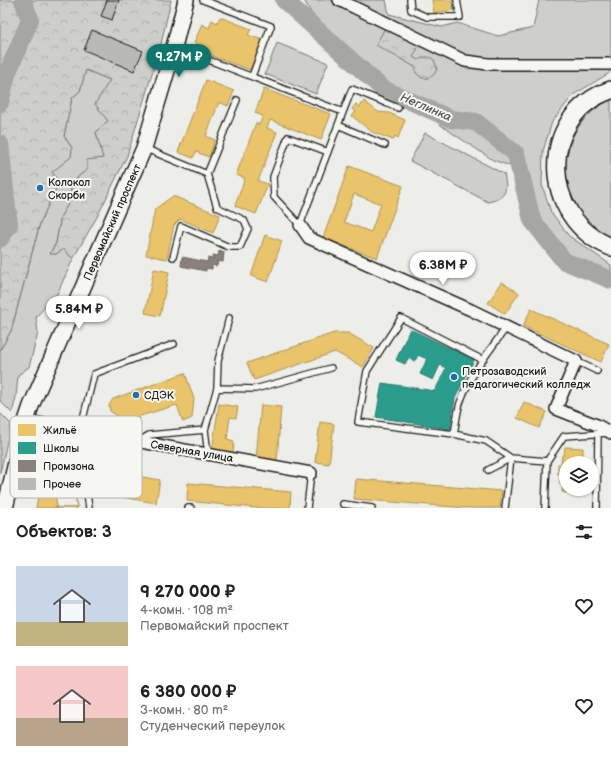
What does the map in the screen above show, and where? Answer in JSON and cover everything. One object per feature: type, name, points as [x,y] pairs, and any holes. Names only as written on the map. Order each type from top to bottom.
[{"type":"main road","points":[[611,90],[589,102],[573,117],[567,127],[559,147],[556,169],[558,185],[563,201],[574,220],[590,236],[611,247]]},
{"type":"street","name":"Первомайский проспект","points":[[28,416],[144,148],[174,47],[186,0]]},
{"type":"street","points":[[339,0],[465,61],[488,64],[611,64]]},
{"type":"street","points":[[300,225],[309,238],[471,310],[576,361],[556,409],[597,425],[611,433]]},
{"type":"street","name":"Северная улица","points":[[142,443],[311,473]]},
{"type":"street","name":"Первомайский проспект","points":[[5,508],[10,487]]},
{"type":"lane","points":[[203,0],[271,26],[252,76]]},
{"type":"lane","points":[[410,0],[411,10],[427,17],[460,18],[457,0]]},
{"type":"lane","points":[[174,47],[343,112]]},
{"type":"lane","points":[[328,152],[288,137],[273,177],[274,197],[300,225],[328,152],[338,125],[352,89],[398,108]]},
{"type":"lane","points":[[173,257],[181,226],[230,247],[240,247],[248,230],[244,220],[217,207],[206,174],[236,100]]},
{"type":"lane","points":[[338,125],[385,145]]},
{"type":"lane","points":[[144,148],[206,174]]},
{"type":"lane","points":[[208,454],[204,430],[217,388],[218,361],[229,318]]},
{"type":"lane","points":[[483,360],[401,318],[367,370],[358,422],[454,434],[486,441],[511,458],[547,461]]},
{"type":"lane","points":[[454,434],[460,404],[483,360],[506,328]]},
{"type":"lane","points":[[87,416],[94,374],[174,344]]},
{"type":"lane","points":[[576,361],[597,371]]},
{"type":"lane","points":[[217,388],[255,389],[331,368]]},
{"type":"lane","points":[[142,439],[149,435],[204,430]]},
{"type":"lane","points":[[546,508],[547,461],[564,436],[611,433]]},
{"type":"lane","points":[[597,508],[598,434]]},
{"type":"lane","points":[[488,470],[511,458]]},
{"type":"lane","points":[[504,508],[511,458]]},
{"type":"lane","points":[[307,508],[311,473]]},
{"type":"lane","points":[[87,498],[88,508]]},
{"type":"lane","points":[[343,504],[372,508]]},
{"type":"green space","points":[[0,0],[171,0],[161,44],[127,156],[98,215],[73,259],[64,249],[56,254],[50,254],[56,243],[61,216],[71,199],[71,185],[87,170],[87,160],[103,158],[96,132],[108,121],[95,104],[110,80],[86,70],[80,91],[72,98],[64,136],[72,148],[71,157],[52,172],[59,182],[40,223],[11,331],[0,350]]},
{"type":"green space","points":[[304,0],[386,0],[389,14],[442,27],[457,23],[498,36],[533,28],[539,0],[611,0],[611,70],[608,74],[573,95],[552,122],[543,151],[542,185],[551,212],[569,236],[611,265],[611,277],[568,260],[544,230],[513,167],[493,160],[446,129],[422,110],[399,100],[379,88],[354,69],[354,54],[319,27]]},
{"type":"green space","points":[[386,26],[420,44],[413,57],[418,60],[426,57],[434,60],[437,68],[433,75],[427,78],[422,78],[416,73],[415,67],[376,45]]},
{"type":"green space","points":[[277,43],[328,63],[316,94],[265,74]]},
{"type":"green space","points":[[86,70],[110,80],[108,121],[96,132],[104,158],[80,175],[71,185],[71,199],[61,216],[56,243],[50,253],[56,254],[63,248],[73,259],[57,294],[49,299],[36,317],[38,333],[29,367],[18,375],[16,397],[12,413],[0,401],[0,350],[11,331],[40,223],[58,182],[52,172],[72,148],[64,136],[72,98],[80,91]]},
{"type":"green space","points":[[611,100],[611,237],[589,223],[575,205],[568,188],[566,171],[567,153],[573,137],[582,122],[595,109]]},
{"type":"green space","points":[[425,133],[504,174],[506,185],[502,196],[488,202],[410,161]]},
{"type":"green space","points":[[0,413],[10,423],[10,428],[0,473]]},
{"type":"building: Жильё","points":[[432,0],[452,0],[454,10],[434,13]]},
{"type":"building: Жильё","points":[[220,17],[251,29],[248,35],[262,40],[250,70],[197,50],[199,45],[194,43],[202,24],[209,28],[212,20],[217,23]]},
{"type":"building: Жильё","points":[[206,80],[234,91],[228,106],[219,102],[206,136],[215,140],[209,157],[196,152],[193,158],[178,152]]},
{"type":"building: Жильё","points":[[264,89],[331,114],[321,140],[270,120],[267,128],[277,132],[258,181],[268,184],[256,214],[235,206],[245,178],[236,175],[256,123],[259,125],[263,116],[255,113]]},
{"type":"building: Жильё","points":[[364,101],[378,112],[389,113],[405,120],[398,138],[395,136],[393,140],[372,132],[352,116],[356,112],[352,109],[356,104],[360,107]]},
{"type":"building: Жильё","points":[[349,166],[403,186],[377,258],[323,238]],"holes":[[[354,194],[381,204],[371,232],[344,222]]]},
{"type":"building: Жильё","points":[[173,196],[220,215],[213,233],[180,219],[174,225],[167,259],[146,255],[155,209]]},
{"type":"building: Жильё","points":[[265,235],[282,241],[268,282],[251,276]]},
{"type":"building: Жильё","points":[[154,269],[169,272],[160,316],[145,313]]},
{"type":"building: Жильё","points":[[502,282],[519,293],[505,314],[488,303]]},
{"type":"building: Жильё","points":[[531,309],[609,344],[601,362],[523,326]]},
{"type":"building: Жильё","points":[[334,333],[348,333],[374,348],[363,367],[335,352],[254,380],[247,363]]},
{"type":"building: Жильё","points":[[185,373],[194,399],[192,418],[183,422],[177,405],[140,416],[118,416],[110,411],[109,405],[113,399]]},
{"type":"building: Жильё","points":[[524,402],[547,412],[539,428],[517,418]]},
{"type":"building: Жильё","points":[[219,404],[238,407],[236,418],[230,417],[227,439],[234,441],[233,454],[212,451]]},
{"type":"building: Жильё","points":[[261,405],[281,407],[277,460],[256,458]]},
{"type":"building: Жильё","points":[[320,422],[334,424],[329,464],[315,462]]},
{"type":"building: Жильё","points":[[565,447],[583,448],[583,456],[562,456],[564,455]]},
{"type":"building: Жильё","points":[[142,477],[160,480],[156,503],[127,498],[142,498]]},
{"type":"building: Жильё","points":[[356,479],[502,491],[500,508],[467,508],[354,499]]},
{"type":"building: Жильё","points":[[188,483],[291,492],[290,508],[256,508],[187,501]]},
{"type":"building: Жильё","points":[[38,498],[76,498],[77,508],[36,508]]},
{"type":"building: Жильё","points":[[56,498],[76,498],[77,508],[57,508]]},
{"type":"building: Школы","name":"Петрозаводский педагогический колледж","points":[[410,329],[474,360],[455,398],[450,429],[376,417],[382,383],[435,391],[446,368],[440,365],[433,380],[420,374],[427,359],[418,355],[415,361],[408,358],[405,364],[396,360]]},
{"type":"building: Промзона","points":[[219,251],[224,252],[223,262],[218,261],[217,266],[212,265],[212,269],[206,268],[206,271],[181,266],[182,257],[207,262],[208,258],[213,259],[213,255],[218,256]]},
{"type":"building: Прочее","points":[[107,0],[119,0],[112,20],[101,16]]},
{"type":"building: Прочее","points":[[92,30],[143,51],[134,71],[84,50]]},
{"type":"waterway","name":"Неглинка","points":[[0,103],[7,74],[30,20],[23,0]]},
{"type":"waterway","name":"Неглинка","points":[[284,0],[383,89],[451,119],[476,122],[516,154],[532,220],[564,261],[611,280]]},
{"type":"waterway","name":"Неглинка","points":[[0,144],[9,225],[0,239]]},
{"type":"place","name":"Колокол Скорби","points":[[40,188]]},
{"type":"place","name":"Петрозаводский педагогический колледж","points":[[454,377]]},
{"type":"place","name":"СДЭК","points":[[136,395]]}]
